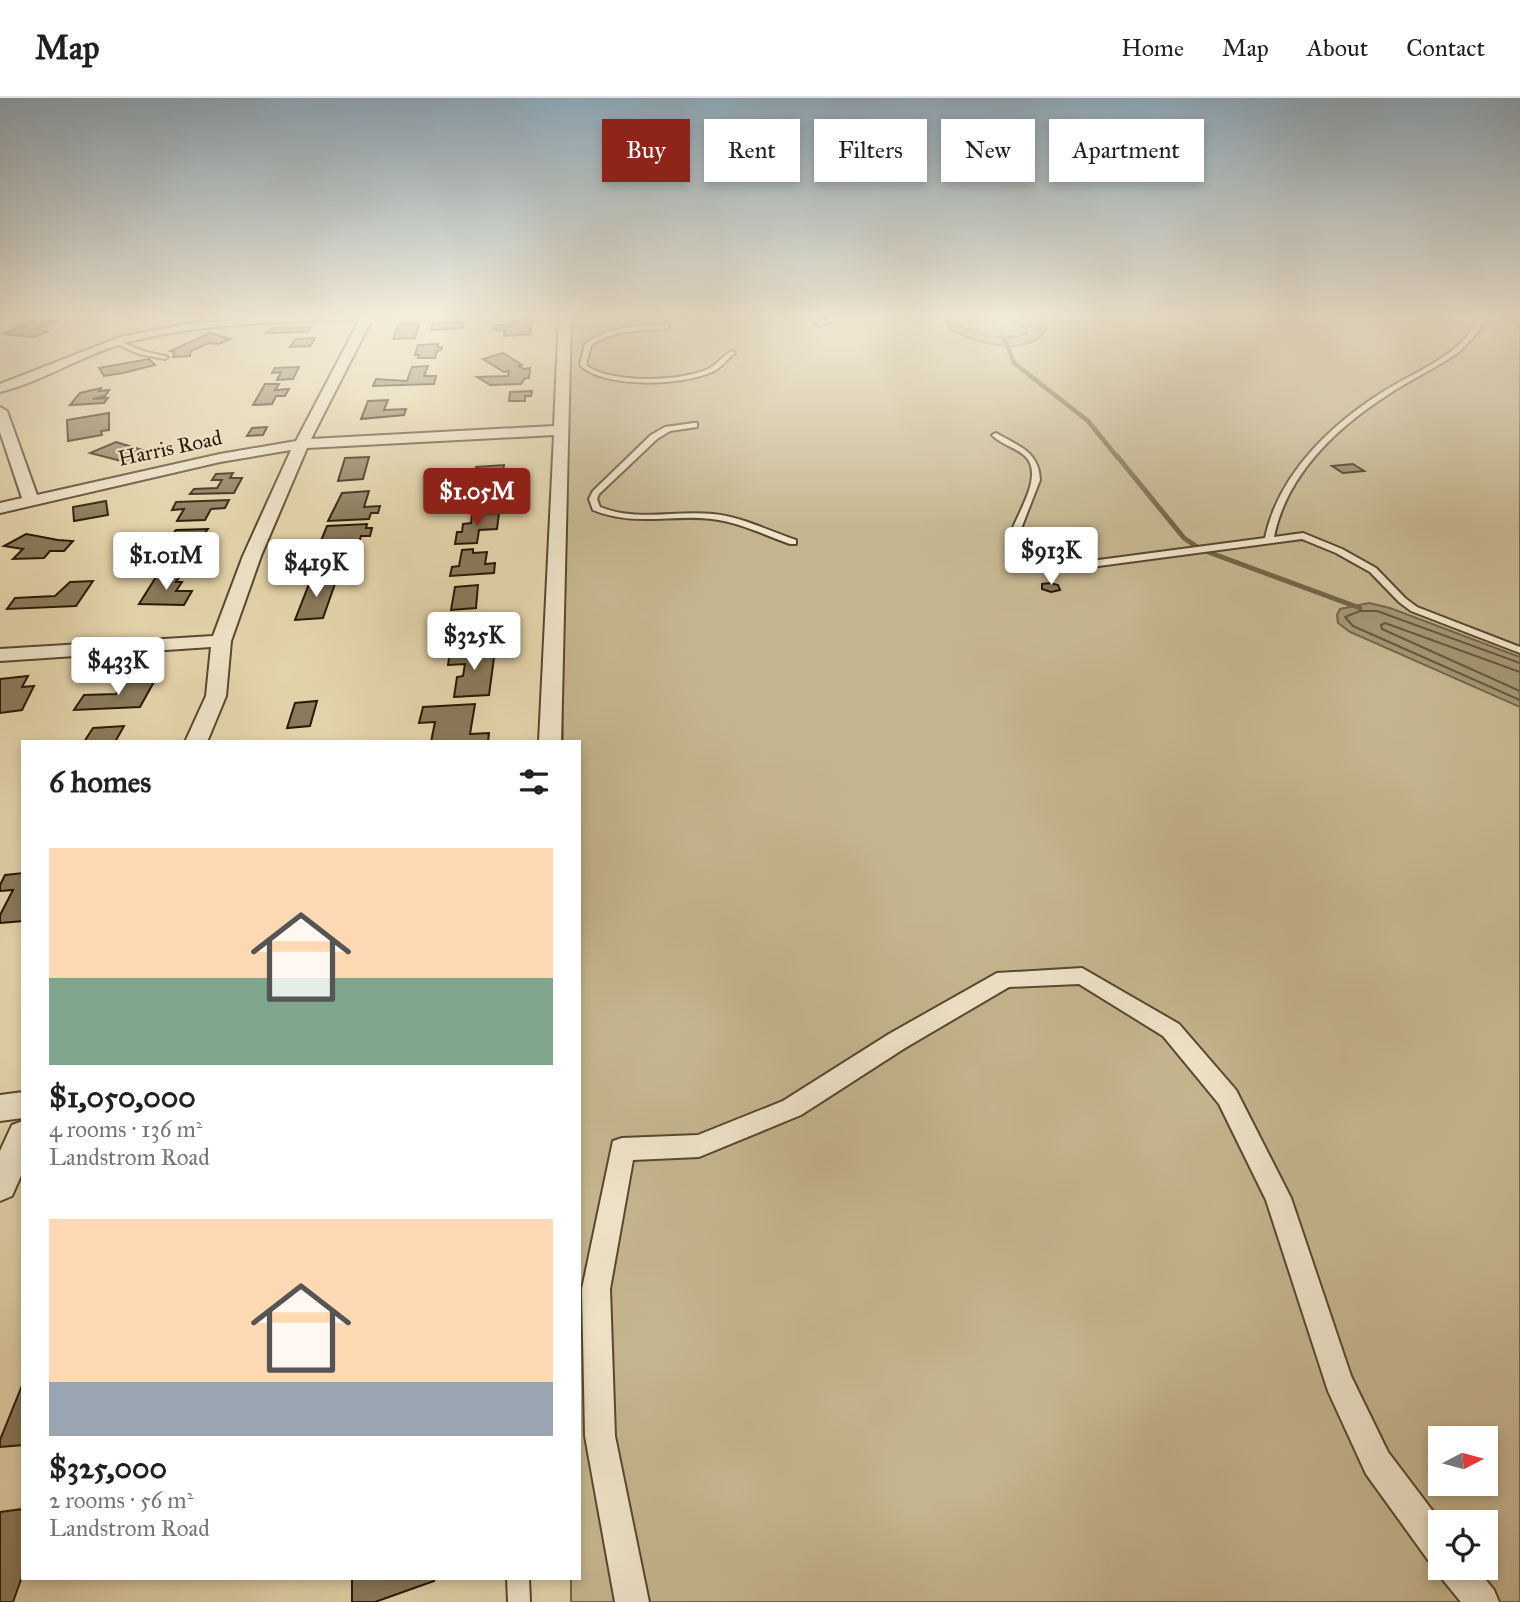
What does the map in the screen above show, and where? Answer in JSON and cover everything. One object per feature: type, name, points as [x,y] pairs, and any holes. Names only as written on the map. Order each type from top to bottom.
[{"type":"street","points":[[25,385],[6,406],[31,500]]},
{"type":"street","points":[[197,740],[216,696],[221,641],[252,556],[301,444],[332,385]]},
{"type":"street","points":[[550,740],[563,385]]},
{"type":"street","name":"Harris Road","points":[[0,508],[220,458],[301,444],[561,430]]},
{"type":"street","points":[[0,655],[221,641]]},
{"type":"street","points":[[632,1602],[600,1436],[596,1289],[622,1149],[699,1146],[792,1108],[897,1041],[1005,979],[1082,976],[1171,1030],[1228,1097],[1278,1198],[1343,1393],[1377,1463],[1428,1532]]},
{"type":"street","points":[[0,1108],[21,1105]]},
{"type":"street","points":[[0,1186],[21,1139]]},
{"type":"street","points":[[1465,1580],[1482,1602]]},
{"type":"lane","points":[[1269,539],[1269,525],[1301,467],[1353,416],[1400,385]]},
{"type":"lane","points":[[694,425],[668,429],[654,437],[596,493],[593,499],[596,508],[625,518],[695,515],[721,517],[793,542]]},
{"type":"lane","points":[[996,435],[1000,441],[1024,452],[1034,466],[1034,489],[1013,539],[1015,545],[1029,559],[1041,563],[1100,564],[1303,536],[1339,551],[1373,570],[1414,609],[1520,650]]},
{"type":"lane","points":[[518,1580],[519,1602]]},
{"type":"shaded area","points":[[565,385],[1520,385],[1520,1602],[571,1602],[571,1580],[581,1580],[581,740],[563,740],[558,502]]},
{"type":"water","points":[[1369,603],[1390,608],[1520,657],[1520,707],[1350,632],[1338,623],[1337,615],[1340,609]]},
{"type":"building","points":[[264,385],[278,385],[275,390],[289,389],[285,396],[276,396],[272,404],[253,405]]},
{"type":"building","points":[[101,388],[99,391],[109,390],[105,396],[93,399],[108,398],[104,403],[70,405],[80,393]]},
{"type":"building","points":[[532,391],[531,396],[525,396],[525,401],[509,401],[510,392]]},
{"type":"building","points":[[388,400],[384,410],[406,409],[404,415],[361,419],[368,401]]},
{"type":"building","points":[[109,413],[109,430],[101,431],[102,435],[68,441],[67,420]]},
{"type":"building","points":[[267,427],[263,435],[247,436],[252,428]]},
{"type":"building","points":[[116,442],[152,453],[129,463],[90,453]]},
{"type":"building","points":[[369,457],[363,479],[338,481],[345,458]]},
{"type":"building","points":[[1353,464],[1364,471],[1343,473],[1332,466]]},
{"type":"building","points":[[504,465],[503,473],[497,473],[495,488],[462,490],[465,473],[475,472],[476,467]]},
{"type":"building","points":[[233,473],[230,478],[242,478],[234,493],[190,494],[194,489],[217,488],[222,480],[212,480],[216,474]]},
{"type":"building","points":[[369,491],[364,507],[380,506],[378,513],[371,513],[369,519],[328,521],[342,493]]},
{"type":"building","points":[[229,500],[225,508],[211,509],[205,520],[177,521],[184,509],[172,510],[176,502]]},
{"type":"building","points":[[106,501],[108,515],[74,521],[73,507]]},
{"type":"building","points":[[499,513],[497,529],[479,530],[477,543],[455,544],[457,532],[462,532],[463,524],[471,523],[472,514]]},
{"type":"building","points":[[367,524],[366,528],[372,528],[370,536],[361,536],[356,552],[324,554],[326,548],[318,548],[327,526]]},
{"type":"building","points":[[208,529],[191,552],[171,553],[179,543],[166,543],[176,530]]},
{"type":"building","points":[[26,534],[73,541],[64,551],[50,551],[44,558],[13,559],[23,549],[4,546]]},
{"type":"building","points":[[473,549],[473,553],[487,552],[485,564],[495,563],[494,573],[450,576],[452,567],[459,566],[462,550]]},
{"type":"building","points":[[180,576],[176,582],[182,582],[176,591],[192,591],[184,605],[139,604],[156,577]]},
{"type":"building","points":[[337,578],[323,618],[295,620],[311,579]]},
{"type":"building","points":[[93,581],[76,606],[7,609],[15,598],[55,596],[70,582]]},
{"type":"building","points":[[1042,584],[1058,585],[1060,590],[1051,592],[1042,589]]},
{"type":"building","points":[[478,585],[476,608],[451,610],[455,587]]},
{"type":"building","points":[[486,616],[481,641],[452,642],[458,617]]},
{"type":"building","points":[[495,650],[489,695],[454,697],[457,677],[463,676],[465,664],[448,665],[450,652]]},
{"type":"building","points":[[28,676],[22,687],[34,686],[22,710],[0,713],[0,679]]},
{"type":"building","points":[[155,680],[140,707],[74,710],[84,695],[116,694],[123,682]]},
{"type":"building","points":[[317,701],[310,726],[287,728],[295,703]]},
{"type":"building","points":[[475,704],[470,734],[489,733],[488,740],[431,740],[435,722],[419,723],[423,707]]},
{"type":"building","points":[[124,726],[116,740],[85,740],[93,728]]},
{"type":"building","points":[[21,873],[21,921],[0,923],[0,915],[13,890],[0,891],[5,875]]},
{"type":"building","points":[[21,1388],[21,1445],[0,1447],[0,1440]]},
{"type":"building","points":[[21,1509],[21,1580],[13,1602],[0,1602],[0,1512]]},
{"type":"building","points":[[352,1580],[434,1580],[375,1602],[352,1602]]},
{"type":"waterway","points":[[1042,385],[1088,421],[1118,458]]},
{"type":"waterway","points":[[1117,456],[1184,538],[1200,549],[1360,608]]}]
